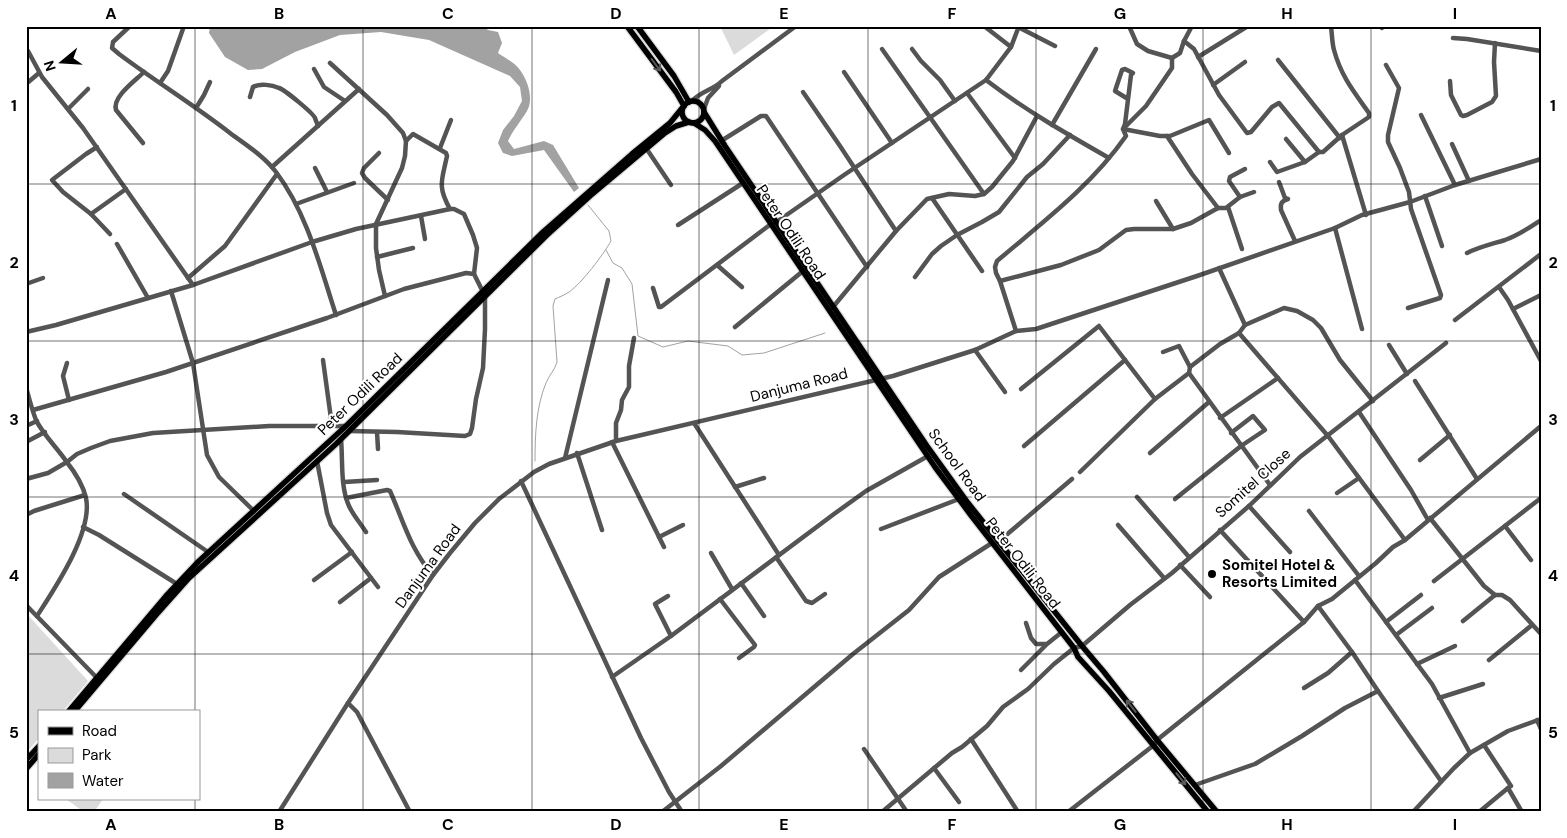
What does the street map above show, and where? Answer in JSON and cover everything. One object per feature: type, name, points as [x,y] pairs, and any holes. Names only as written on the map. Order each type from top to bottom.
[{"type":"main road","points":[[627,26],[687,104]]},
{"type":"main road","points":[[637,26],[674,76],[687,104],[684,117],[692,122],[701,120],[704,111],[700,103],[687,104]]},
{"type":"main road","name":"Peter Odili Road","points":[[76,710],[177,584],[208,552],[347,428],[549,226],[670,123],[687,104]]},
{"type":"main road","name":"School Road","points":[[704,111],[773,224],[833,306],[878,378],[995,542],[1104,672],[1156,743],[1196,785],[1217,812]]},
{"type":"main road","name":"Peter Odili Road","points":[[484,293],[646,148],[672,128],[692,122],[710,134],[959,499],[995,542],[1074,648],[1083,664],[1156,743],[1208,812]]},
{"type":"main road","name":"Peter Odili Road","points":[[70,710],[189,578],[341,439],[347,428]]},
{"type":"main road","points":[[26,760],[38,747]]},
{"type":"main road","points":[[26,769],[38,755]]},
{"type":"street","points":[[130,26],[120,34],[112,45],[118,54],[256,152],[277,174],[296,204],[312,242],[336,315]]},
{"type":"street","points":[[160,83],[168,71],[184,26]]},
{"type":"street","points":[[687,104],[701,93],[717,86],[796,26]]},
{"type":"street","points":[[984,26],[1011,47]]},
{"type":"street","points":[[1129,26],[1137,44],[1148,51],[1172,58],[1180,53],[1192,26]]},
{"type":"street","points":[[1198,58],[1248,26]]},
{"type":"street","points":[[1270,162],[1276,172],[1305,162],[1319,152],[1323,152],[1341,136],[1369,117],[1369,113],[1341,72],[1333,48],[1331,26]]},
{"type":"street","points":[[653,288],[659,307],[661,307],[773,224],[986,80],[1011,47],[1018,27],[1055,46]]},
{"type":"street","points":[[1453,38],[1541,51]]},
{"type":"street","points":[[1184,41],[1194,49],[1213,85],[1247,133],[1251,132],[1272,106],[1279,103],[1319,152]]},
{"type":"street","points":[[1450,81],[1451,95],[1460,115],[1467,115],[1492,102],[1496,96],[1495,43]]},
{"type":"street","points":[[882,49],[984,194]]},
{"type":"street","points":[[912,49],[940,80],[955,101]]},
{"type":"street","points":[[1052,125],[1096,49]]},
{"type":"street","points":[[28,51],[39,72],[97,147],[193,285]]},
{"type":"street","points":[[1123,130],[1146,106],[1172,68],[1172,58]]},
{"type":"street","points":[[1278,60],[1341,136],[1366,214]]},
{"type":"street","points":[[1213,85],[1245,62]]},
{"type":"street","points":[[330,63],[387,115],[403,133],[406,141],[402,168],[376,224],[377,257],[385,296]]},
{"type":"street","points":[[1386,65],[1399,88],[1388,142],[1409,192],[1411,209],[1441,295],[1440,298],[1408,308]]},
{"type":"street","points":[[314,69],[324,87],[345,101]]},
{"type":"street","points":[[1016,331],[996,272],[997,261],[1071,199],[1109,158],[1126,136],[1123,130],[1133,74],[1122,70],[1115,88],[1117,92],[1128,99]]},
{"type":"street","points":[[26,84],[39,72]]},
{"type":"street","points":[[143,143],[114,105],[121,94],[144,72]]},
{"type":"street","points":[[844,72],[892,143]]},
{"type":"street","points":[[986,80],[1036,116],[1109,158]]},
{"type":"street","points":[[704,111],[708,98],[720,86],[722,81]]},
{"type":"street","points":[[196,108],[210,82]]},
{"type":"street","points":[[250,97],[253,87],[256,85],[281,88],[310,112],[318,126]]},
{"type":"street","points":[[68,109],[88,89]]},
{"type":"street","points":[[272,167],[359,89]]},
{"type":"street","points":[[803,92],[896,231]]},
{"type":"street","points":[[967,93],[1015,158]]},
{"type":"street","points":[[1421,115],[1455,185]]},
{"type":"street","points":[[722,141],[761,116],[766,116],[867,267]]},
{"type":"street","points":[[833,306],[896,231],[926,199],[949,194],[975,196],[984,194],[992,187],[1015,158],[1036,116]]},
{"type":"street","points":[[440,148],[451,120]]},
{"type":"street","points":[[1123,130],[1167,136],[1209,120],[1229,153]]},
{"type":"street","points":[[406,141],[413,134],[446,153],[442,189],[443,196],[450,209]]},
{"type":"street","points":[[915,276],[932,254],[957,235],[999,212],[1027,177],[1043,164],[1070,136]]},
{"type":"street","points":[[1167,136],[1192,174],[1218,208]]},
{"type":"street","points":[[1286,139],[1305,162]]},
{"type":"street","points":[[1452,144],[1469,181]]},
{"type":"street","points":[[97,147],[52,180],[63,192],[91,214],[110,234]]},
{"type":"street","points":[[646,148],[671,185]]},
{"type":"street","points":[[379,153],[364,168],[362,173],[388,200]]},
{"type":"street","name":"Danjuma Road","points":[[279,812],[348,703],[433,575],[450,553],[475,523],[500,499],[534,472],[549,464],[614,442],[878,378],[893,376],[975,350],[1016,331],[1036,329],[1335,228],[1366,214],[1410,202],[1455,185],[1541,159]]},
{"type":"street","points":[[315,168],[326,192]]},
{"type":"street","points":[[1240,197],[1229,181],[1230,177],[1245,169]]},
{"type":"street","points":[[188,278],[225,246],[277,174]]},
{"type":"street","points":[[1279,182],[1285,198],[1288,199],[1280,204],[1281,210],[1295,241]]},
{"type":"street","points":[[678,225],[743,183]]},
{"type":"street","points":[[296,204],[326,192],[354,184]]},
{"type":"street","points":[[91,214],[126,189]]},
{"type":"street","points":[[1000,281],[1061,265],[1076,259],[1098,250],[1126,230],[1173,229],[1218,208],[1228,207],[1240,197],[1254,192]]},
{"type":"street","points":[[1425,196],[1442,246]]},
{"type":"street","points":[[932,198],[982,271]]},
{"type":"street","points":[[1156,201],[1173,229]]},
{"type":"street","points":[[1228,207],[1242,249]]},
{"type":"street","points":[[26,332],[193,285],[312,242],[376,224],[450,209],[464,214],[478,248],[474,274],[484,293],[485,329],[483,368],[470,434],[465,436],[377,432],[332,426],[202,429],[153,433],[110,441],[77,454],[48,473],[26,479]]},
{"type":"street","points":[[420,216],[425,239]]},
{"type":"street","points":[[1467,253],[1525,231],[1541,220]]},
{"type":"street","points":[[1335,228],[1362,329]]},
{"type":"street","points":[[117,244],[148,298]]},
{"type":"street","points":[[377,257],[414,248]]},
{"type":"street","points":[[1455,320],[1541,254]]},
{"type":"street","points":[[717,264],[742,288]]},
{"type":"street","points":[[1219,268],[1245,325]]},
{"type":"street","points":[[735,327],[802,271]]},
{"type":"street","points":[[33,410],[193,364],[336,315],[385,296],[448,277],[466,273],[474,274]]},
{"type":"street","points":[[26,284],[43,278]]},
{"type":"street","points":[[565,458],[608,280]]},
{"type":"street","points":[[1499,287],[1539,352],[1541,360]]},
{"type":"street","points":[[171,291],[193,364],[202,429],[208,455],[220,477],[254,510]]},
{"type":"street","points":[[1512,309],[1541,295]]},
{"type":"street","points":[[1190,367],[1220,344],[1240,332],[1245,325],[1284,308],[1297,311],[1313,320],[1321,328],[1340,360],[1373,401]]},
{"type":"street","points":[[1022,389],[1099,326],[1155,400]]},
{"type":"street","points":[[1240,332],[1328,436],[1405,540]]},
{"type":"street","points":[[634,338],[629,366],[629,386],[622,400],[621,410],[616,423],[614,442],[664,547]]},
{"type":"street","name":"Somitel Close","points":[[1082,646],[1249,506],[1300,457],[1446,343]]},
{"type":"street","points":[[1389,345],[1407,374]]},
{"type":"street","points":[[1080,472],[1155,400],[1189,373],[1190,367],[1179,346],[1163,352]]},
{"type":"street","points":[[975,350],[1005,392]]},
{"type":"street","points":[[323,360],[332,426]]},
{"type":"street","points":[[1024,446],[1125,360]]},
{"type":"street","points":[[68,363],[63,376],[69,400]]},
{"type":"street","points":[[1189,373],[1270,485]]},
{"type":"street","points":[[1220,418],[1278,378]]},
{"type":"street","points":[[1415,381],[1477,479]]},
{"type":"street","points":[[26,387],[28,400],[37,421],[82,486],[87,506],[83,527],[67,568],[37,616]]},
{"type":"street","points":[[1150,454],[1209,402]]},
{"type":"street","points":[[1359,412],[1429,519],[1463,558],[1484,586],[1495,596]]},
{"type":"street","points":[[1175,499],[1265,430],[1253,416],[1231,433]]},
{"type":"street","points":[[26,426],[37,421]]},
{"type":"street","points":[[694,423],[806,600],[812,603],[825,594]]},
{"type":"street","points":[[1068,812],[1304,622],[1318,606],[1332,599],[1393,547],[1405,540],[1541,426]]},
{"type":"street","points":[[26,442],[45,432]]},
{"type":"street","points":[[377,432],[378,449]]},
{"type":"street","points":[[1420,460],[1450,435]]},
{"type":"street","points":[[341,439],[346,498],[350,508],[366,532]]},
{"type":"street","points":[[577,453],[602,530]]},
{"type":"street","points":[[612,677],[671,636],[866,491],[928,456]]},
{"type":"street","points":[[317,461],[331,525],[378,587]]},
{"type":"street","points":[[735,487],[764,478]]},
{"type":"street","points":[[1337,492],[1359,478]]},
{"type":"street","points":[[662,812],[721,766],[909,610],[939,577],[995,542],[1072,479]]},
{"type":"street","points":[[344,482],[377,480]]},
{"type":"street","points":[[521,482],[644,743],[682,812]]},
{"type":"street","points":[[346,498],[390,491],[412,544],[423,564],[433,575]]},
{"type":"street","points":[[124,494],[208,552]]},
{"type":"street","points":[[26,515],[85,495]]},
{"type":"street","points":[[1137,497],[1189,557]]},
{"type":"street","points":[[1434,581],[1541,498]]},
{"type":"street","points":[[881,529],[959,499]]},
{"type":"street","points":[[1249,506],[1290,552]]},
{"type":"street","points":[[1309,511],[1386,622],[1432,684],[1470,753]]},
{"type":"street","points":[[659,537],[683,525]]},
{"type":"street","points":[[1118,525],[1164,578]]},
{"type":"street","points":[[1505,526],[1531,560]]},
{"type":"street","points":[[83,527],[177,584]]},
{"type":"street","points":[[1220,530],[1304,622]]},
{"type":"street","points":[[314,580],[352,552]]},
{"type":"street","points":[[711,553],[732,589]]},
{"type":"street","points":[[1180,565],[1210,597]]},
{"type":"street","points":[[340,602],[371,578]]},
{"type":"street","points":[[741,583],[764,616]]},
{"type":"street","points":[[1386,622],[1421,595]]},
{"type":"street","points":[[1462,621],[1495,596],[1502,595],[1510,600],[1541,634]]},
{"type":"street","points":[[668,596],[655,604],[671,636]]},
{"type":"street","points":[[720,599],[755,645],[754,648],[739,658]]},
{"type":"street","points":[[26,605],[98,680]]},
{"type":"street","points":[[1318,606],[1441,781]]},
{"type":"street","points":[[1396,635],[1432,608]]},
{"type":"street","points":[[1026,623],[1031,638],[1036,644],[1047,644]]},
{"type":"street","points":[[1490,660],[1532,624]]},
{"type":"street","points":[[1021,670],[1062,632]]},
{"type":"street","points":[[882,812],[987,726],[1003,707],[1028,689],[1054,664],[1074,648],[1082,646]]},
{"type":"street","points":[[1417,664],[1455,646]]},
{"type":"street","points":[[1304,688],[1328,673],[1352,652]]},
{"type":"street","points":[[1439,698],[1483,684]]},
{"type":"street","points":[[1196,785],[1255,764],[1345,708],[1378,691]]},
{"type":"street","points":[[348,703],[357,712],[410,812]]},
{"type":"street","points":[[1413,812],[1470,753],[1508,731],[1539,719],[1541,729]]},
{"type":"street","points":[[971,739],[1018,812]]},
{"type":"street","points":[[1479,812],[1511,786],[1484,745]]},
{"type":"street","points":[[864,749],[907,812]]},
{"type":"street","points":[[934,768],[959,802]]},
{"type":"street","points":[[1508,788],[1522,812]]},
{"type":"green space","points":[[720,26],[774,26],[734,55]]},
{"type":"green space","points":[[26,613],[88,681],[64,710],[38,710],[38,739],[26,753]]},
{"type":"green space","points":[[67,800],[102,800],[94,812],[84,812]]},
{"type":"water","points":[[210,26],[483,26],[488,30],[498,32],[502,43],[498,53],[520,70],[528,85],[530,96],[527,111],[508,141],[514,149],[544,141],[553,145],[579,188],[574,192],[544,150],[512,156],[503,153],[498,143],[503,130],[514,116],[522,101],[520,87],[510,76],[429,40],[381,32],[340,35],[295,52],[262,69],[248,70],[225,57],[209,33]]},
{"type":"waterway","points":[[535,461],[538,411],[546,383],[557,362],[553,306],[555,299],[567,293],[580,282],[598,261],[611,241],[609,231],[588,205]]},
{"type":"waterway","points":[[606,250],[613,263],[622,268],[632,284],[638,336],[663,347],[688,341],[728,346],[742,355],[764,353],[825,333]]},
{"type":"place","name":"Somitel Hotel & Resorts Limited","points":[[1212,574]]}]
